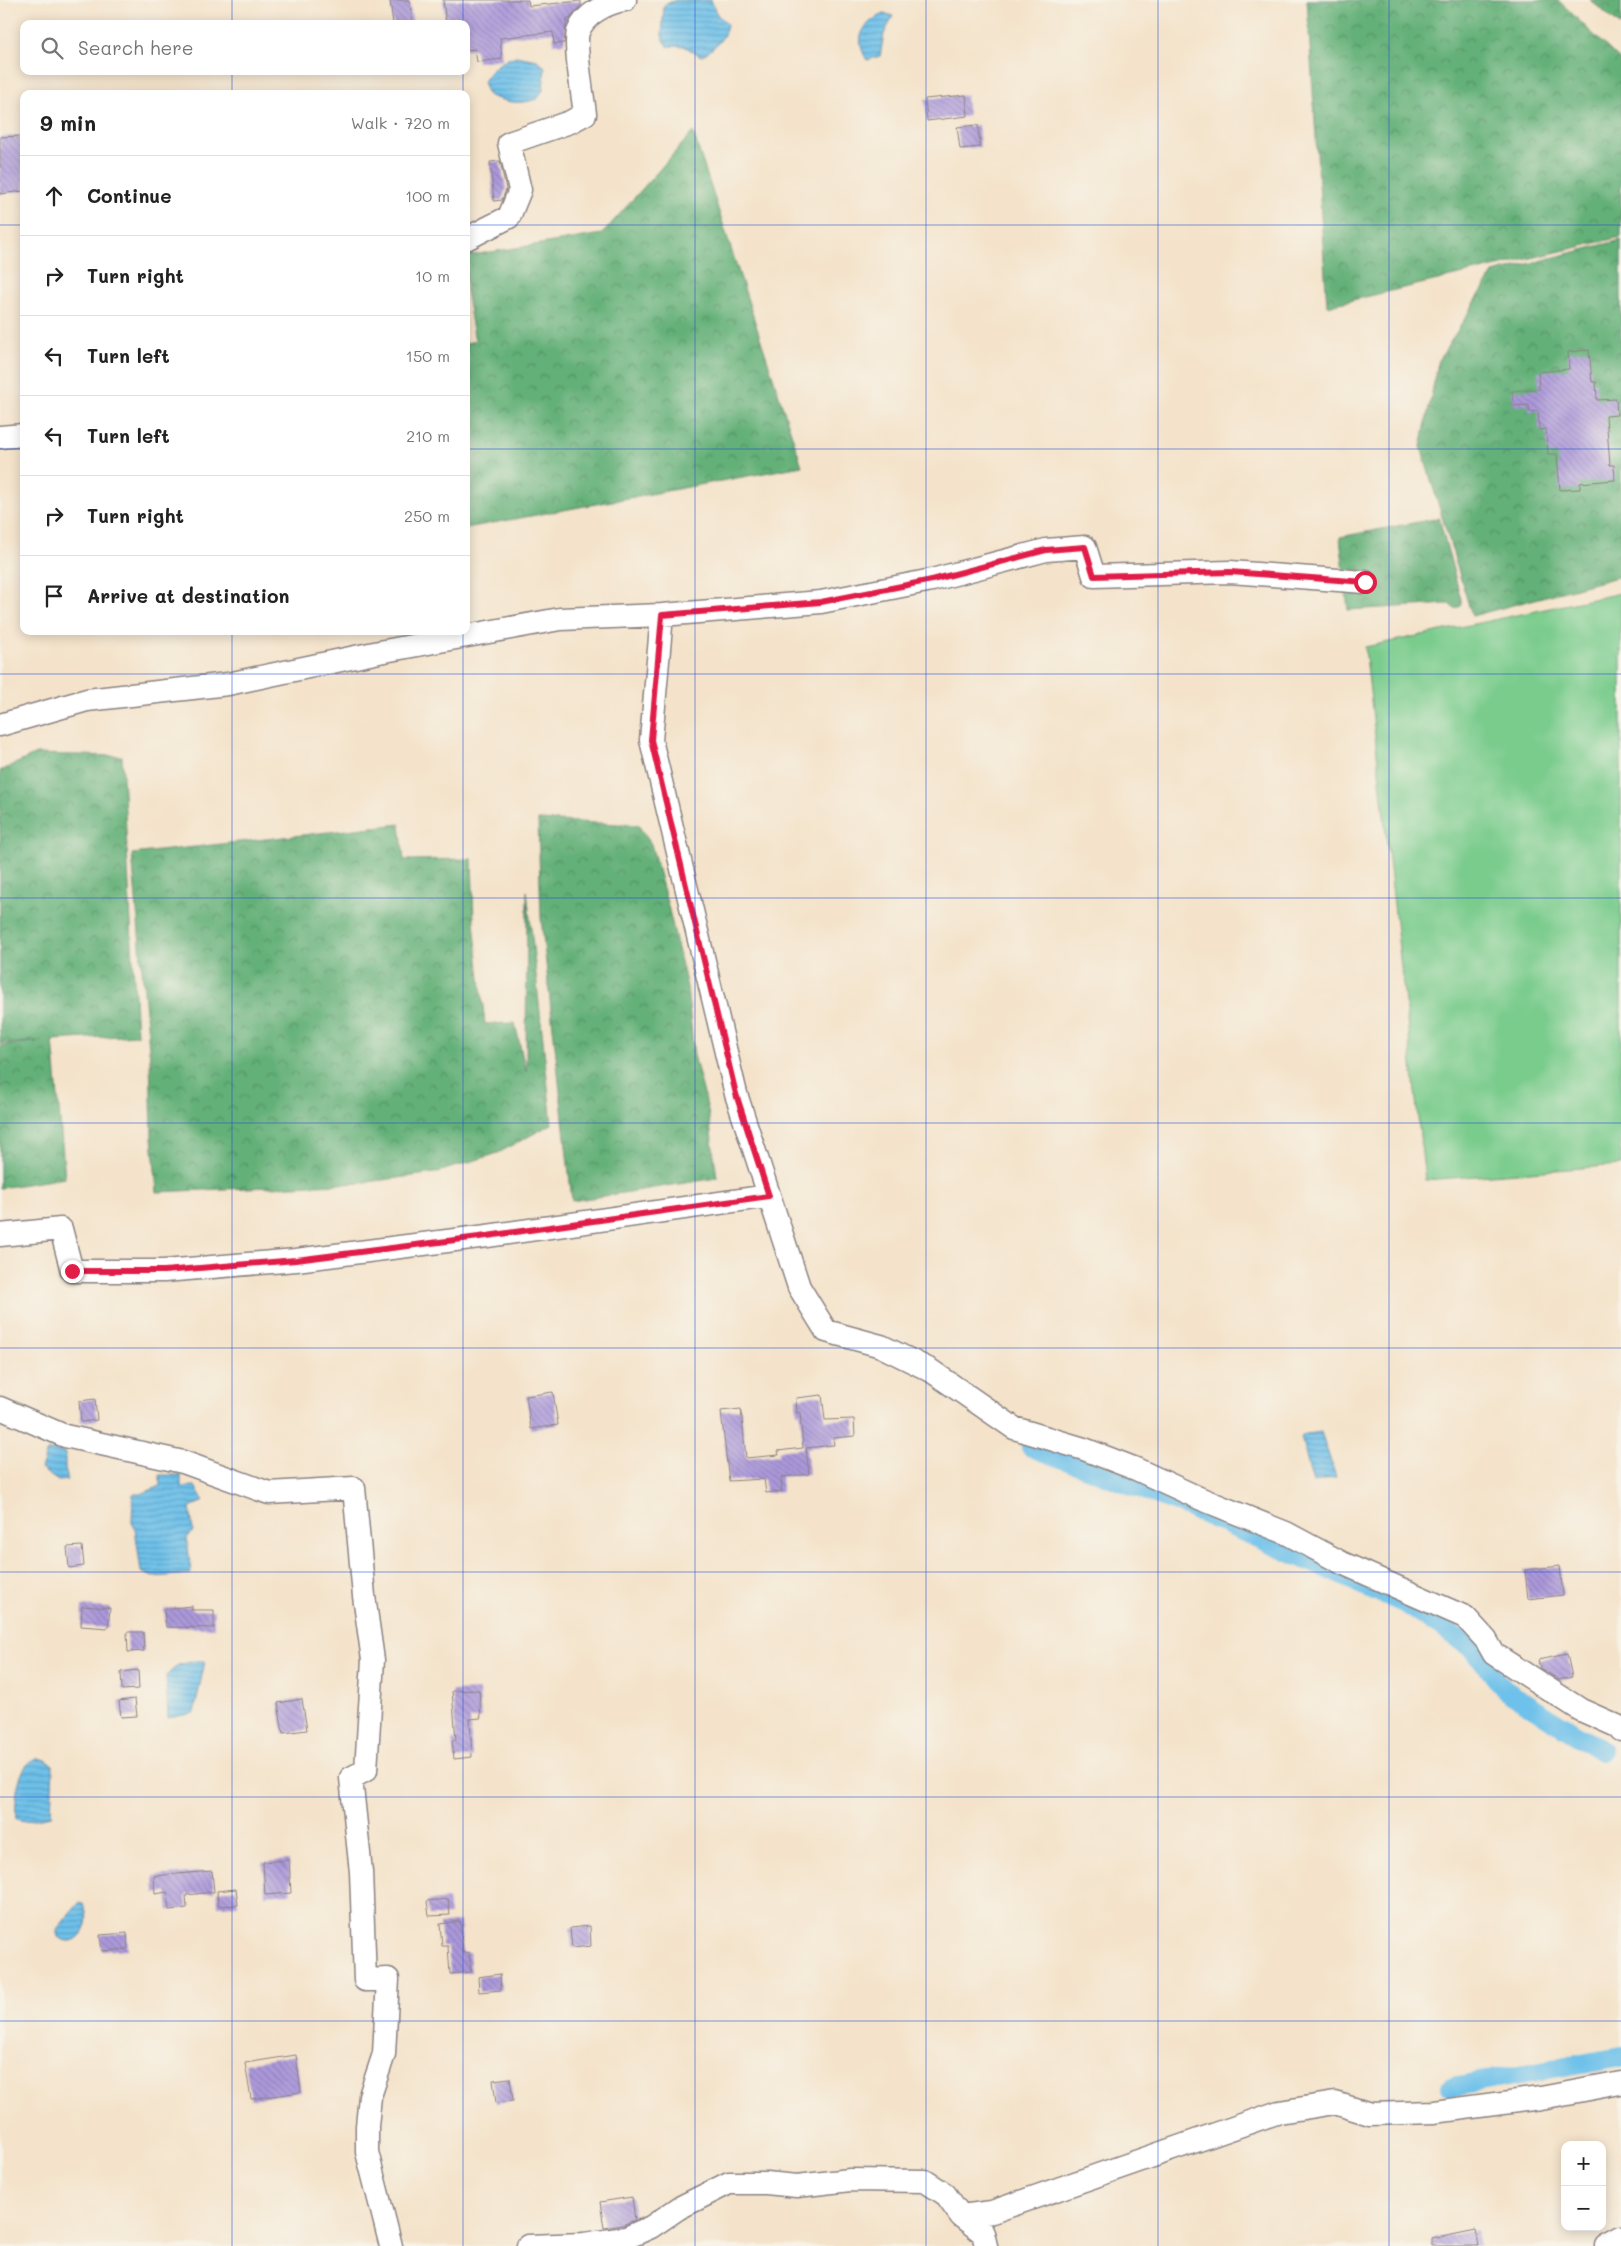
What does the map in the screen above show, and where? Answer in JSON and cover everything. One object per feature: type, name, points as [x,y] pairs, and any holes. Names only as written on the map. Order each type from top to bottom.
[{"type":"street","points":[[470,237],[509,217],[520,190],[509,143],[570,122],[585,114],[578,58],[578,32],[590,14],[625,0]]},
{"type":"street","points":[[0,437],[20,435]]},
{"type":"street","points":[[0,726],[87,700],[228,684],[379,652],[560,619],[662,615],[821,602],[932,580],[1046,550],[1085,547],[1094,576],[1230,572],[1365,582]]},
{"type":"street","points":[[662,615],[651,740],[736,1094],[798,1288],[826,1331],[881,1346],[930,1370],[1014,1428],[1084,1449],[1136,1469],[1199,1498],[1286,1532],[1342,1563],[1466,1617],[1486,1640],[1494,1654],[1581,1710],[1617,1726],[1621,1730]]},
{"type":"street","points":[[0,1236],[61,1229],[72,1271],[164,1271],[296,1260],[458,1240],[769,1196]]},
{"type":"street","points":[[0,1408],[65,1436],[183,1462],[269,1493],[354,1488],[364,1596],[374,1660],[366,1770],[350,1778],[360,1872],[365,1980],[388,1979],[384,2054],[370,2096],[367,2152],[391,2246]]},
{"type":"street","points":[[960,2216],[992,2212],[1279,2112],[1335,2103],[1370,2114],[1434,2112],[1541,2098],[1621,2083]]},
{"type":"street","points":[[528,2246],[584,2244],[626,2238],[651,2227],[679,2208],[729,2183],[766,2183],[797,2186],[850,2180],[924,2181],[945,2194],[960,2216],[983,2233],[986,2246]]},
{"type":"street","points":[[1606,2246],[1621,2238]]},
{"type":"green space","points":[[1307,0],[1558,0],[1621,61],[1621,237],[1327,306]]},
{"type":"green space","points":[[1590,0],[1621,0],[1621,26]]},
{"type":"green space","points":[[693,132],[802,466],[470,527],[470,342],[475,341],[470,313],[470,255],[602,234]]},
{"type":"green space","points":[[1621,240],[1621,576],[1472,616],[1421,447],[1438,362],[1493,273]]},
{"type":"green space","points":[[1439,518],[1461,599],[1461,606],[1455,609],[1449,604],[1348,610],[1340,537]]},
{"type":"green space","points":[[1621,593],[1621,1165],[1425,1180],[1365,647]]},
{"type":"green space","points":[[36,754],[122,756],[137,1035],[53,1040],[65,1178],[0,1188],[0,1046],[42,1041],[0,1044],[0,771]]},
{"type":"green space","points":[[538,820],[638,825],[651,844],[687,987],[694,1055],[708,1110],[717,1178],[572,1201],[541,918]]},
{"type":"green space","points":[[400,824],[404,860],[472,859],[474,922],[485,1024],[515,1023],[526,1072],[527,891],[552,1124],[498,1153],[435,1173],[360,1183],[157,1192],[152,1137],[150,1059],[132,854]]},
{"type":"water","points":[[676,0],[711,0],[717,14],[727,24],[724,34],[718,43],[701,56],[684,46],[667,46],[662,36],[664,5]]},
{"type":"water","points":[[884,13],[893,16],[884,34],[880,56],[867,60],[861,44],[862,32],[871,22]]},
{"type":"water","points":[[516,56],[537,60],[545,67],[543,90],[537,99],[512,102],[488,95],[483,82],[501,62]]},
{"type":"water","points":[[1321,1432],[1336,1477],[1313,1483],[1301,1437],[1306,1434]]},
{"type":"water","points":[[58,1450],[65,1453],[65,1469],[68,1480],[58,1481],[41,1469],[47,1451]]},
{"type":"water","points":[[160,1475],[181,1475],[181,1487],[195,1486],[204,1501],[190,1507],[193,1531],[187,1538],[191,1574],[153,1577],[141,1572],[135,1528],[132,1523],[133,1494],[141,1494],[160,1486]]},
{"type":"water","points":[[205,1661],[194,1713],[168,1718],[166,1676],[178,1665]]},
{"type":"water","points":[[37,1758],[46,1760],[53,1765],[51,1816],[25,1821],[16,1819],[18,1784],[23,1770]]},
{"type":"water","points":[[79,1903],[83,1904],[86,1911],[87,1919],[85,1926],[78,1938],[66,1941],[58,1937],[57,1929]]},
{"type":"building","points":[[390,0],[409,0],[412,20],[392,20]]},
{"type":"building","points":[[443,0],[528,0],[529,6],[581,1],[581,5],[570,19],[567,19],[564,43],[554,44],[553,32],[500,38],[502,59],[477,62],[475,49],[470,50],[470,20],[446,20]]},
{"type":"building","points":[[966,95],[968,116],[927,121],[925,99]]},
{"type":"building","points":[[978,125],[980,147],[960,149],[957,127]]},
{"type":"building","points":[[20,136],[20,192],[0,194],[0,137]]},
{"type":"building","points":[[500,161],[506,189],[502,200],[494,201],[490,162]]},
{"type":"building","points":[[1589,350],[1592,382],[1596,382],[1597,400],[1616,399],[1617,415],[1606,416],[1610,465],[1614,465],[1615,480],[1580,483],[1580,489],[1560,490],[1557,454],[1548,454],[1546,429],[1539,430],[1538,411],[1529,412],[1529,405],[1513,406],[1512,391],[1539,389],[1538,372],[1569,369],[1568,352]]},
{"type":"building","points":[[553,1392],[558,1425],[531,1429],[526,1396]]},
{"type":"building","points":[[822,1395],[825,1420],[854,1419],[855,1436],[833,1438],[834,1445],[806,1448],[809,1474],[781,1477],[782,1491],[766,1493],[764,1479],[729,1481],[721,1411],[741,1409],[746,1458],[779,1455],[778,1451],[803,1448],[800,1412],[797,1413],[796,1398]]},
{"type":"building","points":[[95,1399],[97,1420],[81,1422],[79,1401]]},
{"type":"building","points":[[82,1546],[84,1566],[69,1568],[67,1547]]},
{"type":"building","points":[[1560,1566],[1563,1595],[1528,1599],[1525,1570]]},
{"type":"building","points":[[82,1606],[110,1608],[108,1628],[81,1626]]},
{"type":"building","points":[[192,1606],[192,1610],[214,1610],[214,1628],[166,1627],[164,1609]]},
{"type":"building","points":[[127,1632],[143,1632],[144,1651],[128,1652]]},
{"type":"building","points":[[1567,1654],[1572,1677],[1559,1680],[1540,1668],[1538,1660]]},
{"type":"building","points":[[138,1670],[139,1689],[122,1690],[121,1672]]},
{"type":"building","points":[[479,1690],[481,1718],[470,1719],[472,1757],[454,1759],[452,1740],[456,1740],[452,1691]]},
{"type":"building","points":[[135,1699],[137,1716],[121,1717],[119,1701]]},
{"type":"building","points":[[302,1699],[307,1730],[283,1733],[278,1703]]},
{"type":"building","points":[[289,1860],[291,1893],[265,1895],[263,1862]]},
{"type":"building","points":[[212,1871],[214,1892],[186,1895],[187,1908],[169,1910],[167,1892],[155,1894],[154,1876]]},
{"type":"building","points":[[236,1889],[238,1905],[218,1906],[217,1891]]},
{"type":"building","points":[[448,1899],[450,1915],[429,1916],[427,1901]]},
{"type":"building","points":[[460,1921],[463,1953],[469,1952],[471,1972],[450,1974],[448,1946],[442,1946],[440,1924]]},
{"type":"building","points":[[590,1926],[591,1946],[572,1948],[570,1928]]},
{"type":"building","points":[[127,1933],[128,1949],[102,1951],[100,1935]]},
{"type":"building","points":[[500,1974],[501,1990],[479,1992],[478,1977]]},
{"type":"building","points":[[296,2055],[301,2092],[251,2099],[245,2063]]},
{"type":"building","points":[[510,2078],[513,2101],[496,2103],[493,2080]]},
{"type":"building","points":[[632,2197],[635,2220],[622,2225],[604,2228],[600,2202]]},
{"type":"building","points":[[1476,2230],[1479,2246],[1432,2246],[1432,2239]]},
{"type":"waterway","points":[[1031,1447],[1179,1503],[1406,1604],[1474,1649],[1505,1690],[1602,1751]]},
{"type":"waterway","points":[[1451,2087],[1621,2057]]},
{"type":"route","points":[[72,1271],[164,1271],[296,1260],[487,1236],[769,1196],[736,1094],[651,740],[662,615],[821,602],[932,580],[1046,550],[1085,547],[1094,576],[1230,572],[1365,582]]}]
